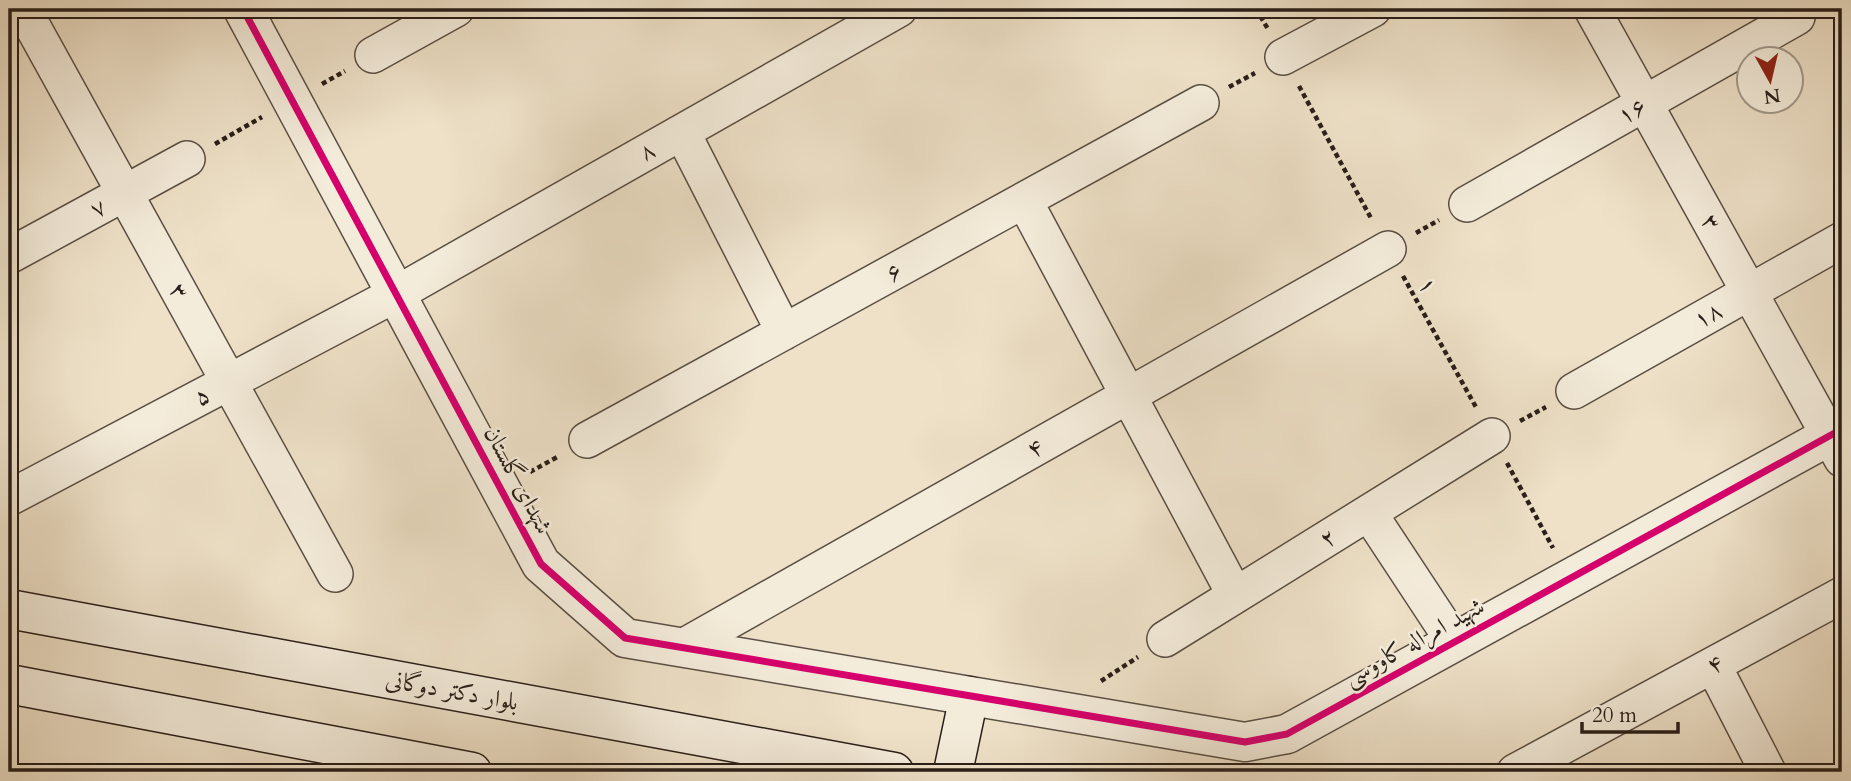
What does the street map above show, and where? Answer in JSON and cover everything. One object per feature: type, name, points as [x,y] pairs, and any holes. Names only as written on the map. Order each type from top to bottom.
[{"type":"street","name":"۳","points":[[23,9],[335,574]]},
{"type":"street","name":"شهدای گلستان","points":[[243,9],[541,564],[625,638],[969,696]]},
{"type":"street","points":[[373,55],[456,9]]},
{"type":"street","name":"۸","points":[[396,294],[899,9]]},
{"type":"street","points":[[1283,57],[1373,9]]},
{"type":"street","name":"۳","points":[[1592,9],[1749,292],[1838,441]]},
{"type":"street","name":"۱۶","points":[[1467,204],[1797,17]]},
{"type":"street","name":"۶","points":[[587,440],[1200,103]]},
{"type":"street","points":[[682,132],[784,332]]},
{"type":"street","name":"۷","points":[[9,256],[187,159]]},
{"type":"street","points":[[1024,200],[1235,596]]},
{"type":"street","name":"۱۸","points":[[1574,391],[1842,240]]},
{"type":"street","name":"۴","points":[[681,648],[1388,249]]},
{"type":"street","name":"۵","points":[[9,498],[396,294]]},
{"type":"street","name":"۲","points":[[1164,639],[1492,436]]},
{"type":"street","name":"شهید امراله کاووسی","points":[[969,696],[1245,743],[1287,734],[1570,578],[1838,441]]},
{"type":"street","points":[[1369,513],[1454,642]]},
{"type":"street","name":"۴","points":[[1515,772],[1842,595]]},
{"type":"street","name":"بلوار دکتر دوگانی","points":[[9,609],[894,772]]},
{"type":"street","points":[[1713,665],[1768,772]]},
{"type":"street","points":[[9,684],[472,772]]},
{"type":"street","points":[[953,772],[969,696]]},
{"type":"path","points":[[187,159],[373,55]]},
{"type":"path","points":[[1200,103],[1283,57]]},
{"type":"path","points":[[1388,249],[1467,204]]},
{"type":"path","points":[[1492,436],[1574,391]]},
{"type":"path","points":[[500,488],[587,440]]},
{"type":"path","points":[[1100,682],[1164,639]]},
{"type":"cycle path","points":[[243,9],[541,564],[625,638],[1245,742],[1287,734],[1842,429]]}]
